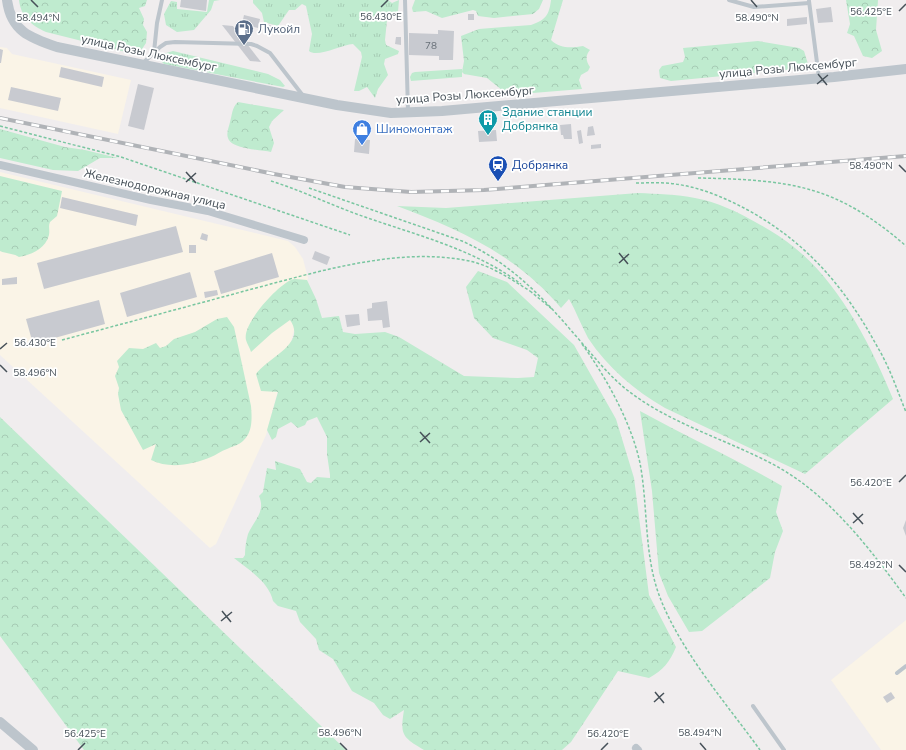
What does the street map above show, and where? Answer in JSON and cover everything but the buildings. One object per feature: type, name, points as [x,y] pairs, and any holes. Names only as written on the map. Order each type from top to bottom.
[{"type":"street","name":"улица Розы Люксембург","points":[[7,0],[12,20],[22,31],[31,37],[58,47],[365,110],[408,113],[450,111],[906,69]]},
{"type":"street","name":"Железнодорожная улица","points":[[0,165],[151,200],[208,211],[304,240]]},
{"type":"street","points":[[0,722],[33,750]]},
{"type":"lane","points":[[154,52],[157,23],[162,0]]},
{"type":"lane","points":[[405,0],[408,113]]},
{"type":"lane","points":[[729,0],[754,7],[809,1],[819,78]]},
{"type":"lane","points":[[141,65],[166,43],[251,44],[270,54],[306,99]]},
{"type":"lane","points":[[897,673],[906,666]]},
{"type":"lane","points":[[752,706],[784,750]]},
{"type":"path","points":[[0,126],[109,153],[350,235]]},
{"type":"path","points":[[698,178],[751,179],[820,191],[858,209],[906,246]]},
{"type":"path","points":[[271,181],[302,191],[343,209],[471,254],[492,264],[530,291],[563,320]]},
{"type":"path","points":[[636,183],[677,184],[711,193],[754,213],[780,229],[802,246],[840,289],[867,330],[886,364],[906,412]]},
{"type":"path","points":[[309,188],[456,239],[484,252],[518,275],[563,320],[612,377],[645,402],[687,425],[777,467],[798,479],[841,518],[906,598]]},
{"type":"path","points":[[62,340],[321,271],[406,256],[454,258],[475,263],[506,275],[530,291]]},
{"type":"path","points":[[571,329],[592,358],[613,395],[632,435],[640,464],[652,569],[658,592],[666,612],[693,658],[760,750]]},
{"type":"shaded area","points":[[0,47],[7,48],[12,54],[131,80],[118,134],[0,108]]},
{"type":"shaded area","points":[[0,172],[288,241],[295,247],[303,259],[308,278],[266,435],[216,544],[210,548],[0,355]]},
{"type":"shaded area","points":[[906,620],[906,750],[881,750],[831,680]]},
{"type":"green space","points":[[19,0],[147,0],[145,6],[139,8],[144,19],[143,25],[147,32],[146,43],[142,49],[133,52],[126,52],[46,32],[31,23],[24,16]]},
{"type":"green space","points":[[209,0],[220,0],[214,1],[211,10],[194,30],[177,32],[166,25],[164,14],[171,1],[177,2],[177,9],[207,12]]},
{"type":"green space","points":[[253,0],[388,0],[392,3],[399,0],[398,12],[387,20],[385,40],[386,45],[399,51],[398,54],[385,59],[384,64],[388,75],[378,89],[375,98],[367,87],[359,91],[354,91],[362,57],[361,52],[353,44],[318,53],[309,51],[312,34],[306,6],[302,4],[295,10],[289,10],[278,26],[264,22],[262,13],[253,3]]},
{"type":"green space","points":[[415,0],[543,0],[539,9],[533,14],[494,18],[478,16],[476,11],[473,10],[442,18],[426,11],[413,12],[412,8]]},
{"type":"green space","points":[[551,0],[563,0],[551,40],[558,45],[570,47],[583,46],[590,50],[587,54],[587,58],[590,67],[588,71],[581,75],[579,80],[582,89],[508,95],[487,78],[464,74],[462,72],[464,61],[461,36],[479,29],[531,25],[536,23],[543,19],[548,13]]},
{"type":"green space","points":[[846,0],[878,0],[876,30],[882,51],[872,58],[863,56],[854,36],[847,33],[850,24]]},
{"type":"green space","points":[[758,41],[799,48],[804,51],[808,64],[805,68],[671,81],[660,78],[659,70],[662,66],[683,62],[685,57],[683,48]]},
{"type":"green space","points":[[173,51],[268,74],[280,80],[285,86],[283,87],[164,64],[160,57],[163,54]]},
{"type":"green space","points":[[462,69],[462,77],[411,81],[410,77],[412,73],[415,72]]},
{"type":"green space","points":[[238,102],[284,110],[272,121],[269,127],[274,143],[271,152],[240,147],[230,142],[227,136],[228,130],[233,109]]},
{"type":"green space","points":[[0,129],[65,147],[118,158],[100,158],[78,171],[53,170],[0,158]]},
{"type":"green space","points":[[0,176],[62,191],[57,216],[49,224],[49,235],[45,244],[38,250],[29,254],[19,257],[0,251]]},
{"type":"green space","points":[[638,193],[667,194],[688,197],[719,205],[762,226],[795,248],[811,262],[826,279],[853,317],[875,358],[893,399],[805,474],[665,408],[643,394],[622,378],[596,349],[588,338],[569,299],[561,308],[526,273],[507,259],[486,246],[443,224],[397,206],[446,208]]},
{"type":"green space","points":[[478,271],[507,282],[574,345],[616,419],[634,478],[649,595],[676,647],[666,665],[649,678],[618,671],[571,742],[562,750],[424,750],[411,742],[404,734],[402,725],[404,710],[390,719],[383,715],[374,703],[352,691],[333,659],[319,650],[316,639],[300,622],[296,611],[278,606],[273,601],[271,594],[263,582],[234,558],[243,558],[245,555],[248,534],[260,511],[261,502],[259,496],[263,492],[267,468],[276,470],[275,461],[300,469],[307,482],[311,483],[317,477],[330,478],[327,454],[327,437],[317,417],[307,421],[305,425],[298,428],[291,422],[278,429],[276,437],[272,440],[267,430],[278,392],[261,391],[256,374],[290,343],[294,336],[294,329],[290,320],[272,333],[251,352],[246,340],[246,333],[249,325],[262,306],[270,297],[291,280],[307,280],[316,299],[322,318],[339,316],[343,332],[355,334],[385,332],[399,337],[464,376],[518,378],[534,377],[538,358],[527,350],[493,338],[474,318],[466,287]]},
{"type":"green space","points":[[227,317],[234,327],[251,406],[252,420],[249,433],[240,444],[196,462],[173,465],[158,463],[151,460],[156,444],[143,450],[121,410],[118,394],[119,388],[115,376],[119,367],[117,361],[129,348],[143,349],[156,343],[160,348],[166,346],[174,339],[195,332],[217,319]]},
{"type":"green space","points":[[640,411],[782,486],[776,512],[783,531],[775,552],[770,578],[702,631],[689,632],[668,596],[659,573],[652,491]]},
{"type":"green space","points":[[0,417],[346,750],[84,750],[0,636]]},
{"type":"railway","points":[[0,118],[345,187],[411,192],[484,190],[906,156]]},
{"type":"place","name":"Лукойл","points":[[244,46]]},
{"type":"place","name":"Здание станции Добрянка","points":[[488,136]]},
{"type":"place","name":"Шинoмонтаж","points":[[362,146]]},
{"type":"place","name":"Добрянка","points":[[498,182]]}]
